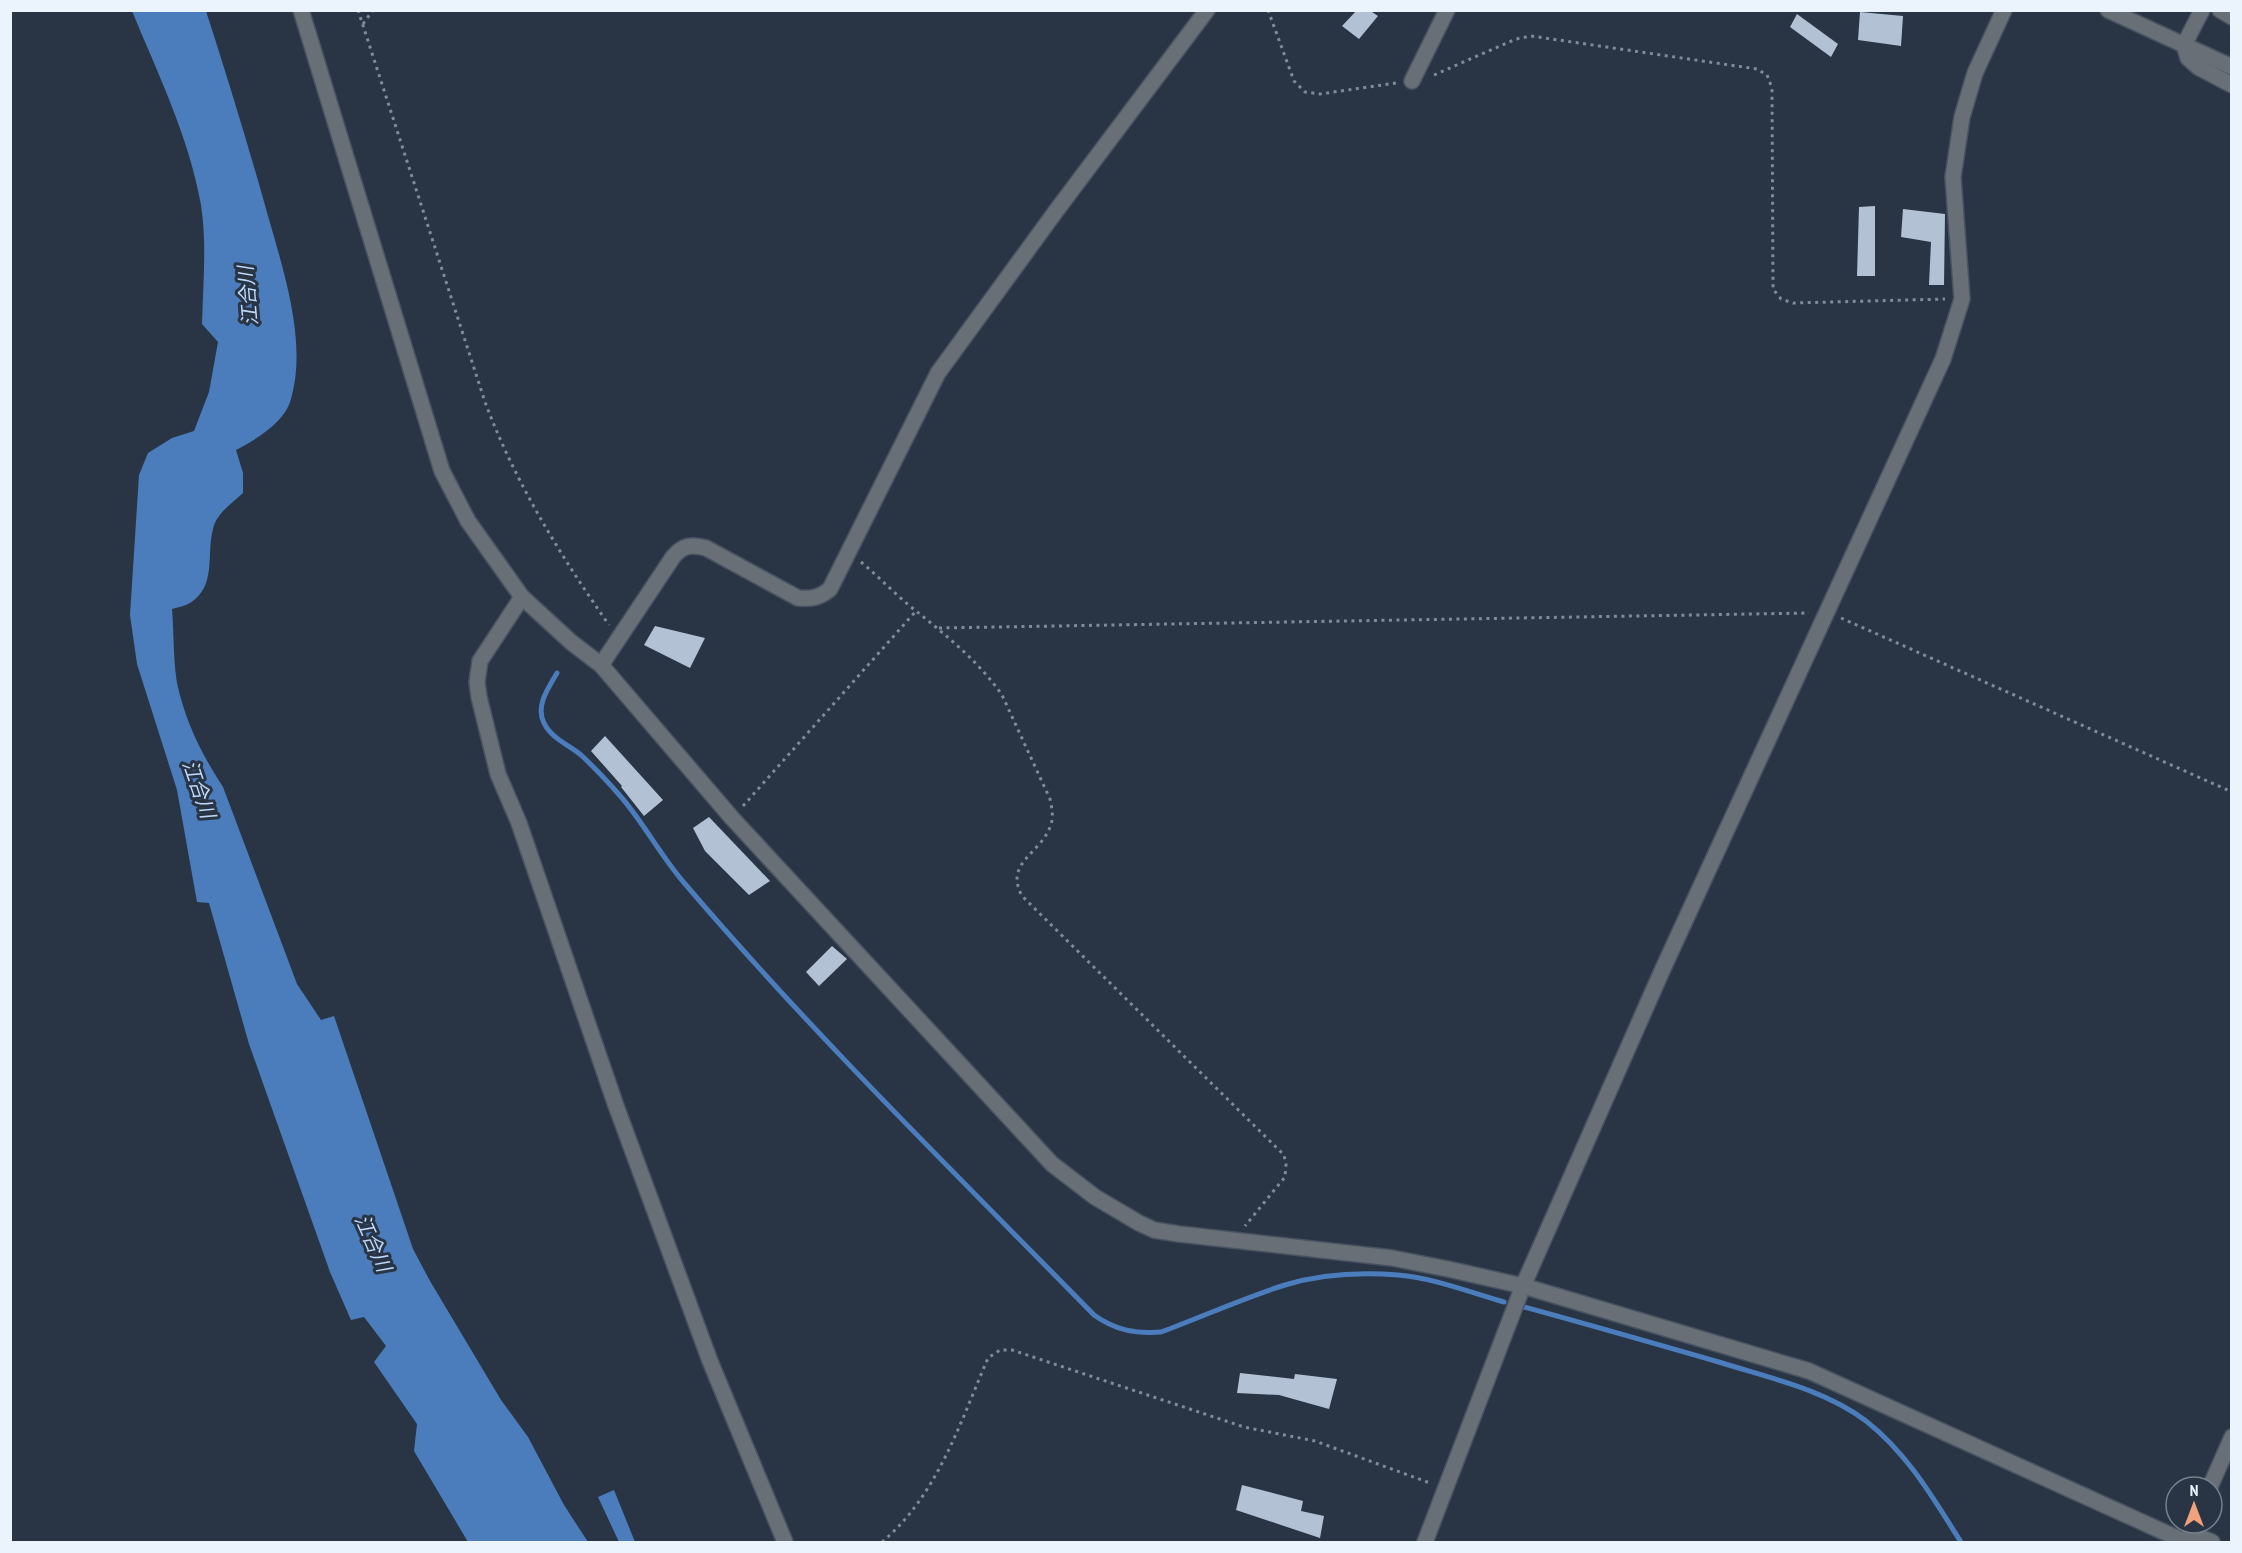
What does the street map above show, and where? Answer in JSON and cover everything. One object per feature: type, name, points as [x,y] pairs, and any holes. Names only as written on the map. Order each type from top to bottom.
[{"type":"street","points":[[301,10],[442,471],[468,521],[522,597],[571,642],[601,665],[732,818],[1052,1164],[1095,1197],[1154,1230],[1392,1258],[1523,1286],[1809,1371],[2164,1524]]},
{"type":"street","points":[[601,665],[681,548],[693,545],[706,548],[798,598],[811,599],[821,596],[830,589],[939,373],[1056,211],[1207,10]]},
{"type":"street","points":[[1412,81],[1447,10]]},
{"type":"street","points":[[1425,1542],[1523,1286],[1666,963],[1943,359],[1962,299],[1953,177],[1962,117],[1975,73],[2004,10]]},
{"type":"street","points":[[2108,10],[2232,67]]},
{"type":"street","points":[[2202,10],[2184,45],[2188,58],[2198,67],[2232,85]]},
{"type":"street","points":[[2220,10],[2232,17]]},
{"type":"street","points":[[522,597],[480,661],[477,682],[498,774],[519,823],[615,1103],[710,1361],[785,1542]]},
{"type":"street","points":[[2215,1475],[2232,1437]]},
{"type":"street","points":[[2189,1535],[2212,1542]]},
{"type":"path","points":[[358,10],[485,402],[501,444],[534,507],[574,575],[618,639]]},
{"type":"path","points":[[363,24],[373,10]]},
{"type":"path","points":[[1268,10],[1294,81],[1305,92],[1320,94],[1434,76],[1516,39],[1531,36],[1757,69],[1767,75],[1772,88],[1773,289],[1781,299],[1793,303],[1962,299]]},
{"type":"path","points":[[849,550],[916,611],[939,628],[993,682],[1002,695],[1050,799],[1053,813],[1048,831],[1018,868],[1017,886],[1022,896],[1284,1155],[1285,1177],[1234,1239]]},
{"type":"path","points":[[732,818],[916,611]]},
{"type":"path","points":[[939,628],[1828,612],[2232,792]]},
{"type":"path","points":[[882,1542],[899,1528],[927,1490],[941,1466],[988,1358],[1000,1350],[1012,1350],[1244,1427],[1315,1441],[1446,1488]]},
{"type":"water","name":"江合川","points":[[132,11],[206,11],[284,272],[294,324],[296,350],[296,375],[288,407],[269,429],[236,450],[243,473],[243,493],[217,518],[211,539],[209,569],[204,588],[190,603],[172,609],[175,665],[180,697],[195,737],[223,787],[297,984],[321,1020],[334,1016],[413,1249],[501,1400],[528,1437],[564,1505],[588,1542],[468,1542],[414,1451],[417,1424],[374,1362],[386,1346],[364,1317],[351,1320],[330,1272],[249,1044],[209,903],[197,902],[177,790],[137,664],[130,615],[139,475],[148,453],[172,438],[194,431],[209,392],[218,342],[202,324],[204,235],[196,180],[172,106]]},
{"type":"water","points":[[614,1490],[635,1542],[619,1542],[598,1497]]},
{"type":"building","points":[[1357,10],[1369,10],[1378,16],[1359,39],[1342,26]]},
{"type":"building","points":[[1860,12],[1903,16],[1901,46],[1858,40]]},
{"type":"building","points":[[1797,14],[1838,44],[1831,57],[1790,27]]},
{"type":"building","points":[[1875,206],[1875,276],[1857,276],[1859,207]]},
{"type":"building","points":[[1903,209],[1945,214],[1944,285],[1929,285],[1931,242],[1901,237]]},
{"type":"building","points":[[655,626],[705,638],[690,668],[644,645]]},
{"type":"building","points":[[605,736],[663,800],[644,816],[622,786],[591,751]]},
{"type":"building","points":[[709,817],[770,881],[749,895],[705,851],[693,828]]},
{"type":"building","points":[[832,946],[847,959],[819,986],[806,972]]},
{"type":"building","points":[[1240,1373],[1294,1379],[1295,1374],[1337,1379],[1329,1409],[1279,1395],[1237,1393]]},
{"type":"building","points":[[1242,1485],[1303,1501],[1301,1511],[1324,1516],[1320,1538],[1236,1510]]},
{"type":"waterway","points":[[557,673],[542,703],[542,717],[547,728],[581,755],[617,792],[677,875],[784,996],[1094,1315],[1126,1330],[1161,1332],[1285,1285],[1312,1278],[1355,1274],[1398,1275],[1425,1279],[1504,1302]]},
{"type":"waterway","points":[[1524,1307],[1797,1386],[1850,1410],[1881,1434],[1907,1462],[1961,1542]]}]
